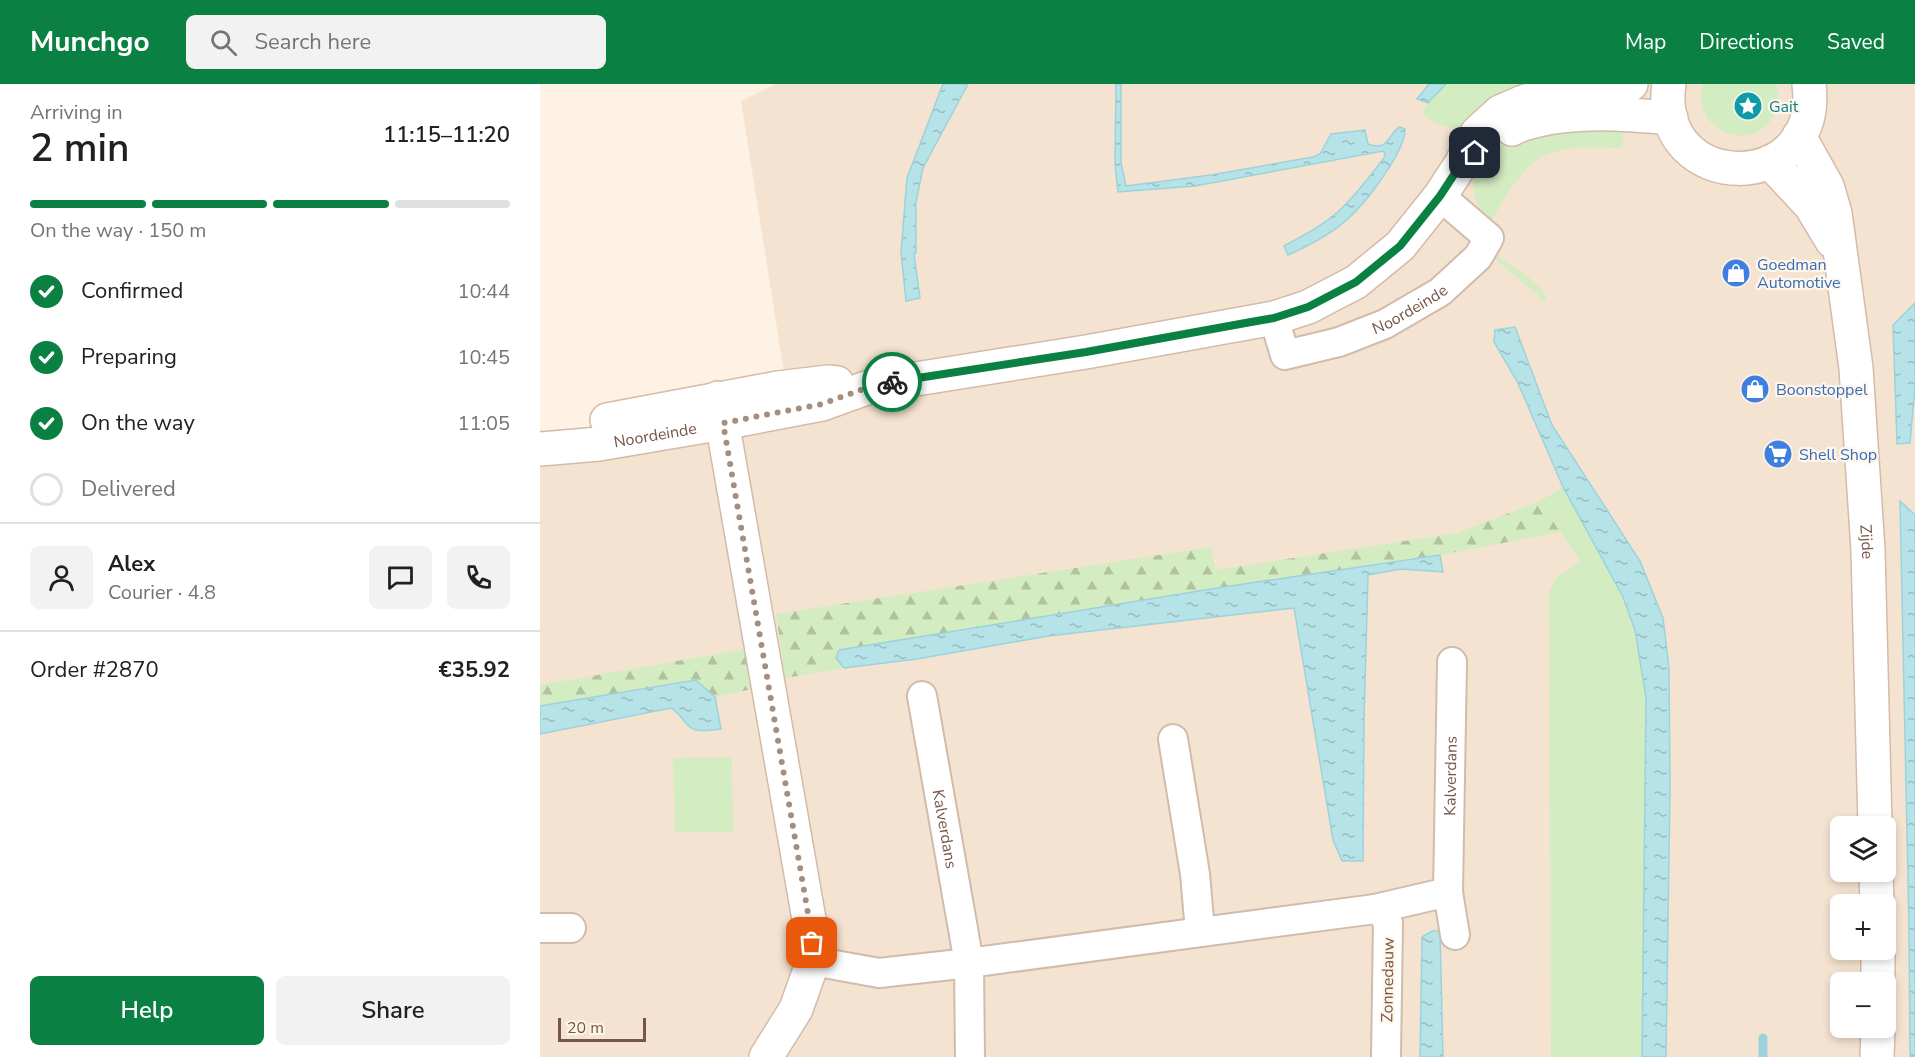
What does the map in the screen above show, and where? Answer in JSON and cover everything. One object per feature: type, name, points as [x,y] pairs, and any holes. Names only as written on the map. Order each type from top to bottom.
[{"type":"main road","name":"Noordeinde","points":[[540,449],[599,444],[720,410],[778,388],[828,382],[872,386],[1086,352],[1274,318],[1308,307],[1356,282],[1400,246],[1440,196],[1461,164],[1477,133],[1500,112],[1553,93],[1631,84]]},
{"type":"main road","points":[[1670,84],[1668,105],[1681,140],[1694,153],[1710,163],[1734,169],[1746,169],[1770,162],[1791,146],[1799,136],[1809,112],[1809,84]]},
{"type":"main road","name":"Noordeinde","points":[[1461,164],[1515,126],[1553,116],[1592,114],[1671,118]]},
{"type":"main road","name":"Zijde","points":[[1799,136],[1827,186],[1835,213],[1856,368],[1868,562],[1875,816]]},
{"type":"main road","name":"Zijde","points":[[1770,162],[1811,206],[1842,258]]},
{"type":"main road","name":"Noordeinde","points":[[540,439],[596,423],[720,410]]},
{"type":"main road","points":[[720,410],[810,925],[813,961],[796,1009],[766,1057]]},
{"type":"main road","points":[[1877,1057],[1878,1038]]},
{"type":"street","name":"Noordeinde","points":[[1274,318],[1285,355],[1339,342],[1384,324],[1440,292],[1478,257],[1489,238],[1440,196]]},
{"type":"street","name":"Kalverdans","points":[[1452,662],[1448,892],[1455,935]]},
{"type":"street","name":"Kalverdans","points":[[922,696],[969,963],[970,1057]]},
{"type":"street","points":[[1173,739],[1195,874],[1200,931]]},
{"type":"street","points":[[813,961],[879,973],[1375,909],[1448,892]]},
{"type":"street","name":"Zonnedauw","points":[[1375,909],[1383,914],[1388,923],[1386,1057]]},
{"type":"street","points":[[540,928],[571,928]]},
{"type":"shaded area","points":[[776,84],[1915,84],[1915,1057],[540,1057],[540,451],[789,404],[741,101]]},
{"type":"green space","points":[[1446,84],[1531,84],[1462,127],[1451,128],[1441,125],[1422,113]]},
{"type":"green space","points":[[1703,84],[1776,84],[1777,107],[1769,123],[1757,132],[1744,136],[1729,134],[1717,128],[1707,117],[1702,102]]},
{"type":"green space","points":[[1622,123],[1623,145],[1619,148],[1572,148],[1541,158],[1517,180],[1492,219],[1480,209],[1474,197],[1473,185],[1476,173],[1484,160],[1512,138]]},
{"type":"green space","points":[[1492,253],[1539,286],[1547,299],[1544,303],[1538,295],[1495,259]]},
{"type":"green space","points":[[1563,487],[1623,597],[1635,630],[1646,698],[1642,1057],[1551,1057],[1549,592],[1557,577],[1580,561],[1540,501]]},
{"type":"green space","points":[[1540,501],[1560,532],[1440,555],[1217,588],[839,650],[836,658],[844,668],[785,678],[776,614],[1211,547],[1215,570],[1457,533]]},
{"type":"green space","points":[[751,648],[757,688],[715,697],[695,680],[540,706],[540,685]]},
{"type":"green space","points":[[732,757],[733,832],[675,832],[673,758]]},
{"type":"water","points":[[943,84],[968,84],[923,168],[916,202],[916,253],[914,254],[920,298],[906,301],[901,252],[907,178]]},
{"type":"water","points":[[1116,84],[1121,84],[1121,163],[1126,186],[1211,175],[1313,157],[1320,154],[1331,134],[1365,130],[1368,144],[1380,146],[1400,127],[1405,129],[1404,138],[1394,160],[1355,212],[1323,237],[1288,255],[1284,246],[1321,225],[1341,209],[1384,158],[1383,151],[1195,186],[1118,192],[1115,165]]},
{"type":"water","points":[[1429,84],[1446,84],[1428,103],[1417,99]]},
{"type":"water","points":[[1915,303],[1915,387],[1910,443],[1897,444],[1893,325]]},
{"type":"water","points":[[1515,327],[1552,425],[1640,561],[1663,618],[1669,668],[1670,788],[1666,1057],[1642,1057],[1646,698],[1635,630],[1623,597],[1563,487],[1517,381],[1494,342],[1495,330]]},
{"type":"water","points":[[1900,501],[1915,515],[1915,1057],[1910,1057]]},
{"type":"water","points":[[1440,555],[1443,572],[1401,569],[1368,575],[1363,861],[1342,861],[1333,840],[1294,608],[1048,636],[917,659],[844,668],[836,658],[839,650],[1217,588]]},
{"type":"water","points":[[696,680],[715,697],[721,729],[704,731],[693,729],[671,708],[540,734],[540,706]]},
{"type":"water","points":[[1432,931],[1440,931],[1443,1057],[1420,1057],[1422,937]]},
{"type":"waterway","points":[[1763,1038],[1763,1057]]},
{"type":"way so far","points":[[812,943],[723,423],[822,404],[872,386],[892,382]]},
{"type":"place","name":"Gait","points":[[1748,106]]},
{"type":"place","name":"Goedman Automotive","points":[[1736,273]]},
{"type":"place","name":"Boonstoppel","points":[[1755,389]]},
{"type":"place","name":"Shell Shop","points":[[1778,454]]},
{"type":"route","points":[[892,382],[1086,352],[1274,318],[1308,307],[1356,282],[1400,246],[1440,196],[1461,164],[1475,153]]}]
